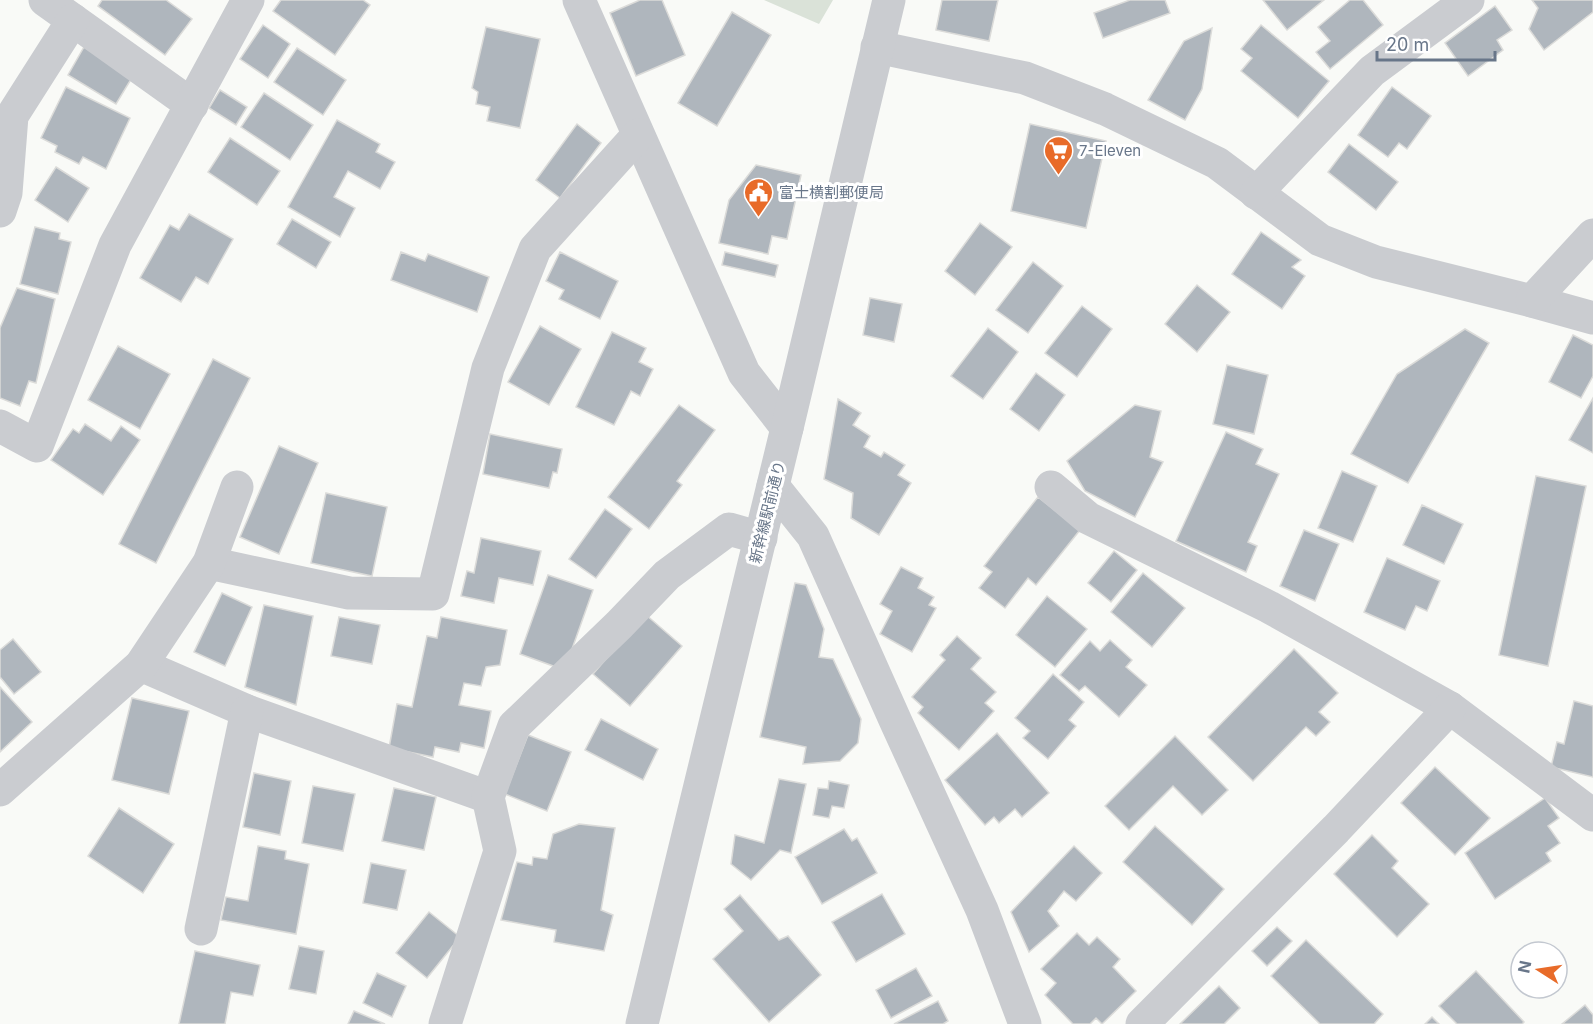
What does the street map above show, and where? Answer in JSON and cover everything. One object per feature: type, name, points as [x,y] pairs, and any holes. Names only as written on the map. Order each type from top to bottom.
[{"type":"street","points":[[45,0],[192,105]]},
{"type":"street","points":[[0,426],[37,446],[115,245],[248,0]]},
{"type":"street","points":[[579,0],[744,374],[788,428]]},
{"type":"street","name":"新幹線駅前通り","points":[[642,1024],[788,428],[889,0]]},
{"type":"street","points":[[1256,193],[1372,72],[1468,0]]},
{"type":"street","points":[[0,211],[6,193],[12,116],[73,20]]},
{"type":"street","points":[[877,47],[1025,78],[1105,109],[1216,163],[1320,240],[1376,262],[1593,318]]},
{"type":"street","points":[[209,563],[349,593],[433,594],[488,368],[535,249],[638,135]]},
{"type":"street","points":[[1532,301],[1593,235]]},
{"type":"street","points":[[773,486],[813,536],[982,910],[1025,1024]]},
{"type":"street","points":[[0,790],[141,665],[209,563],[237,487]]},
{"type":"street","points":[[1050,487],[1088,518],[1269,607],[1450,708],[1593,814]]},
{"type":"street","points":[[445,1024],[500,851],[488,797],[514,726],[619,625],[667,575],[729,530],[761,538]]},
{"type":"street","points":[[141,665],[247,711],[488,797]]},
{"type":"street","points":[[1142,1024],[1336,830],[1450,708]]},
{"type":"street","points":[[201,929],[247,711]]},
{"type":"shaded area","points":[[764,0],[833,0],[819,24]]},
{"type":"building","points":[[102,0],[166,0],[192,19],[165,55],[98,6]]},
{"type":"building","points":[[281,0],[363,0],[370,5],[335,55],[273,11]]},
{"type":"building","points":[[640,0],[662,0],[685,55],[636,76],[610,13]]},
{"type":"building","points":[[942,0],[998,0],[989,41],[936,30]]},
{"type":"building","points":[[1130,0],[1165,0],[1170,13],[1103,38],[1094,13]]},
{"type":"building","points":[[1263,0],[1324,0],[1287,30]]},
{"type":"building","points":[[1350,0],[1363,0],[1383,25],[1330,69],[1316,52],[1330,41],[1318,27]]},
{"type":"building","points":[[1532,0],[1593,0],[1593,12],[1544,50],[1529,29],[1538,8]]},
{"type":"building","points":[[1495,6],[1512,30],[1497,40],[1503,50],[1468,76],[1445,43]]},
{"type":"building","points":[[732,12],[771,35],[717,126],[678,103]]},
{"type":"building","points":[[263,25],[290,44],[268,78],[240,59]]},
{"type":"building","points":[[1261,25],[1329,81],[1298,118],[1241,71],[1252,58],[1241,49]]},
{"type":"building","points":[[486,27],[540,39],[520,128],[487,121],[490,107],[476,104],[478,92],[472,88]]},
{"type":"building","points":[[1212,28],[1202,89],[1185,120],[1148,100],[1184,41]]},
{"type":"building","points":[[84,47],[133,76],[116,104],[68,75]]},
{"type":"building","points":[[297,48],[346,80],[323,115],[274,82]]},
{"type":"building","points":[[66,87],[130,118],[106,169],[83,157],[79,164],[55,152],[57,146],[41,138]]},
{"type":"building","points":[[1392,87],[1431,116],[1407,149],[1399,143],[1388,157],[1358,135]]},
{"type":"building","points":[[220,90],[247,107],[236,125],[209,108]]},
{"type":"building","points":[[264,93],[313,125],[290,160],[241,127]]},
{"type":"building","points":[[337,120],[380,144],[376,152],[395,162],[380,189],[348,171],[334,197],[355,208],[340,237],[288,207]]},
{"type":"building","points":[[577,124],[601,143],[560,198],[536,180]]},
{"type":"building","name":"7-Eleven","points":[[1030,124],[1106,141],[1086,228],[1011,211]]},
{"type":"building","points":[[230,138],[280,171],[257,205],[208,172]]},
{"type":"building","points":[[1349,144],[1398,182],[1376,210],[1328,172]]},
{"type":"building","name":"富士横割郵便局","points":[[756,165],[801,175],[787,239],[772,236],[768,254],[719,243],[729,200]]},
{"type":"building","points":[[56,167],[89,188],[68,222],[35,200]]},
{"type":"building","points":[[189,214],[233,239],[208,284],[196,277],[181,302],[140,278],[170,225],[179,230]]},
{"type":"building","points":[[292,219],[331,242],[316,268],[277,244]]},
{"type":"building","points":[[980,223],[1012,247],[975,295],[945,271]]},
{"type":"building","points":[[35,227],[60,233],[59,239],[71,242],[58,294],[20,284]]},
{"type":"building","points":[[1261,232],[1301,260],[1292,267],[1305,276],[1282,309],[1232,274]]},
{"type":"building","points":[[401,252],[425,261],[428,254],[489,277],[477,312],[391,280]]},
{"type":"building","points":[[560,252],[618,281],[600,319],[559,299],[564,290],[546,281]]},
{"type":"building","points":[[725,252],[778,265],[775,277],[722,265]]},
{"type":"building","points":[[1033,262],[1063,286],[1028,333],[996,310]]},
{"type":"building","points":[[1197,285],[1230,312],[1197,352],[1165,324]]},
{"type":"building","points":[[17,288],[55,299],[36,383],[29,381],[20,406],[0,398],[0,328]]},
{"type":"building","points":[[870,298],[902,304],[894,342],[863,335]]},
{"type":"building","points":[[1082,306],[1112,329],[1077,377],[1045,353]]},
{"type":"building","points":[[540,326],[581,349],[549,405],[508,382]]},
{"type":"building","points":[[988,328],[1018,352],[983,399],[951,376]]},
{"type":"building","points":[[1465,329],[1489,343],[1408,483],[1351,454],[1397,374]]},
{"type":"building","points":[[612,332],[646,348],[639,362],[653,369],[640,396],[631,391],[614,425],[576,407]]},
{"type":"building","points":[[1573,335],[1593,345],[1593,376],[1581,398],[1549,382]]},
{"type":"building","points":[[118,346],[170,374],[140,429],[88,400]]},
{"type":"building","points":[[213,359],[250,378],[156,563],[119,544]]},
{"type":"building","points":[[1227,365],[1268,375],[1254,434],[1213,424]]},
{"type":"building","points":[[1036,373],[1065,395],[1039,431],[1010,409]]},
{"type":"building","points":[[1593,398],[1593,453],[1569,440]]},
{"type":"building","points":[[838,399],[861,413],[853,425],[870,436],[864,447],[881,457],[884,452],[905,465],[898,475],[911,483],[879,535],[851,518],[853,493],[824,479]]},
{"type":"building","points":[[679,405],[715,430],[677,481],[682,485],[649,529],[608,497]]},
{"type":"building","points":[[1135,405],[1161,411],[1150,457],[1163,462],[1135,517],[1085,491],[1067,461]]},
{"type":"building","points":[[85,424],[111,441],[121,426],[140,440],[103,495],[51,460],[73,429],[79,433]]},
{"type":"building","points":[[1226,432],[1263,449],[1256,464],[1279,474],[1248,542],[1257,546],[1246,572],[1176,541]]},
{"type":"building","points":[[490,434],[562,449],[557,473],[553,472],[549,488],[483,474]]},
{"type":"building","points":[[279,446],[318,463],[279,554],[240,537]]},
{"type":"building","points":[[1342,471],[1377,486],[1353,542],[1318,528]]},
{"type":"building","points":[[1536,476],[1586,486],[1548,666],[1499,655]]},
{"type":"building","points":[[326,493],[387,507],[372,576],[311,563]]},
{"type":"building","points":[[1038,497],[1080,530],[1036,585],[1028,578],[1005,608],[979,588],[992,572],[984,566]]},
{"type":"building","points":[[1422,505],[1463,524],[1444,564],[1403,545]]},
{"type":"building","points":[[605,509],[632,529],[596,578],[569,559]]},
{"type":"building","points":[[1304,530],[1339,544],[1315,601],[1280,586]]},
{"type":"building","points":[[481,538],[541,551],[533,585],[499,578],[494,603],[461,596],[467,571],[474,573]]},
{"type":"building","points":[[1114,551],[1137,570],[1111,602],[1088,583]]},
{"type":"building","points":[[1387,558],[1440,581],[1427,611],[1416,606],[1405,630],[1364,612]]},
{"type":"building","points":[[901,567],[923,578],[918,588],[934,597],[929,605],[936,608],[912,652],[880,634],[892,611],[880,604]]},
{"type":"building","points":[[1143,573],[1185,608],[1152,647],[1111,612]]},
{"type":"building","points":[[548,575],[593,590],[572,649],[556,667],[520,654]]},
{"type":"building","points":[[795,583],[806,585],[824,629],[819,657],[833,659],[861,719],[858,743],[840,761],[803,764],[806,747],[760,737]]},
{"type":"building","points":[[222,593],[252,607],[225,666],[194,652]]},
{"type":"building","points":[[1047,596],[1087,629],[1055,667],[1016,635]]},
{"type":"building","points":[[264,605],[313,616],[296,705],[245,687]]},
{"type":"building","points":[[645,614],[682,646],[630,706],[593,674]]},
{"type":"building","points":[[339,617],[380,625],[372,664],[331,656]]},
{"type":"building","points":[[441,617],[507,630],[500,665],[486,667],[481,686],[464,683],[459,705],[491,711],[484,748],[461,743],[459,752],[435,747],[433,757],[389,748],[397,704],[412,707],[427,636],[437,638]]},
{"type":"building","points":[[957,636],[981,658],[971,669],[996,692],[985,703],[994,711],[959,750],[918,713],[923,707],[912,697],[945,660],[940,655]]},
{"type":"building","points":[[13,639],[41,672],[14,694],[0,677],[0,650]]},
{"type":"building","points":[[1110,640],[1132,660],[1126,667],[1147,685],[1119,717],[1085,686],[1079,691],[1060,675],[1090,641],[1100,651]]},
{"type":"building","points":[[1294,649],[1338,693],[1319,712],[1330,722],[1316,736],[1306,727],[1253,781],[1208,737]]},
{"type":"building","points":[[1053,674],[1084,702],[1069,720],[1076,726],[1048,759],[1023,738],[1030,731],[1015,718]]},
{"type":"building","points":[[0,687],[32,722],[0,752]]},
{"type":"building","points":[[132,698],[189,711],[169,794],[112,780]]},
{"type":"building","points":[[1574,701],[1593,706],[1593,777],[1551,767],[1557,742],[1564,744]]},
{"type":"building","points":[[601,719],[658,749],[643,780],[585,750]]},
{"type":"building","points":[[997,733],[1049,793],[1022,817],[1015,809],[999,823],[994,817],[985,825],[945,780]]},
{"type":"building","points":[[528,735],[571,752],[547,811],[505,794]]},
{"type":"building","points":[[1175,736],[1228,790],[1202,815],[1173,786],[1129,830],[1105,806]]},
{"type":"building","points":[[1435,767],[1490,818],[1455,855],[1401,803]]},
{"type":"building","points":[[254,773],[291,781],[280,835],[243,827]]},
{"type":"building","points":[[779,779],[806,784],[791,853],[780,850],[751,880],[731,864],[735,835],[764,843]]},
{"type":"building","points":[[829,781],[849,785],[844,808],[832,806],[829,818],[813,815],[818,788],[828,789]]},
{"type":"building","points":[[313,786],[355,794],[343,851],[302,843]]},
{"type":"building","points":[[394,788],[436,797],[424,850],[382,841]]},
{"type":"building","points":[[1545,798],[1559,818],[1548,826],[1560,843],[1546,853],[1551,861],[1495,899],[1465,853]]},
{"type":"building","points":[[119,808],[174,844],[143,893],[88,856]]},
{"type":"building","points":[[579,824],[615,828],[601,910],[613,915],[604,951],[554,942],[556,930],[501,920],[517,862],[532,865],[533,857],[547,859],[553,834]]},
{"type":"building","points":[[1155,826],[1224,889],[1192,925],[1123,862]]},
{"type":"building","points":[[844,829],[852,841],[857,838],[877,873],[822,904],[795,857]]},
{"type":"building","points":[[1372,835],[1398,861],[1392,868],[1429,904],[1397,937],[1334,874]]},
{"type":"building","points":[[258,846],[286,851],[285,859],[309,864],[296,934],[221,920],[226,897],[248,901]]},
{"type":"building","points":[[1074,846],[1102,873],[1076,901],[1064,891],[1048,911],[1059,926],[1029,952],[1011,912]]},
{"type":"building","points":[[371,863],[406,870],[397,910],[363,903]]},
{"type":"building","points":[[882,894],[905,934],[856,962],[832,922]]},
{"type":"building","points":[[740,895],[779,940],[788,936],[821,975],[769,1022],[713,959],[743,931],[724,909]]},
{"type":"building","points":[[429,912],[460,937],[427,978],[396,953]]},
{"type":"building","points":[[1277,927],[1292,941],[1267,966],[1252,951]]},
{"type":"building","points":[[1077,933],[1089,945],[1097,937],[1120,959],[1113,967],[1136,991],[1102,1024],[1096,1018],[1090,1024],[1073,1024],[1045,995],[1056,983],[1041,969]]},
{"type":"building","points":[[1306,940],[1383,1014],[1374,1024],[1320,1024],[1271,976]]},
{"type":"building","points":[[299,946],[324,951],[316,994],[289,989]]},
{"type":"building","points":[[195,951],[260,965],[253,996],[231,992],[225,1024],[179,1024]]},
{"type":"building","points":[[916,968],[932,996],[891,1018],[876,990]]},
{"type":"building","points":[[1476,971],[1524,1022],[1522,1024],[1457,1024],[1439,1006]]},
{"type":"building","points":[[377,973],[406,986],[392,1017],[363,1003]]},
{"type":"building","points":[[1219,986],[1240,1008],[1224,1024],[1180,1024]]},
{"type":"building","points":[[938,1001],[948,1021],[943,1024],[894,1024]]},
{"type":"building","points":[[1585,1005],[1593,1015],[1593,1024],[1562,1024]]},
{"type":"building","points":[[354,1011],[385,1024],[348,1024]]},
{"type":"building","points":[[1432,1017],[1439,1024],[1425,1024]]},
{"type":"place","name":"7-Eleven","points":[[1058,176]]},
{"type":"place","name":"富士横割郵便局","points":[[758,218]]}]
